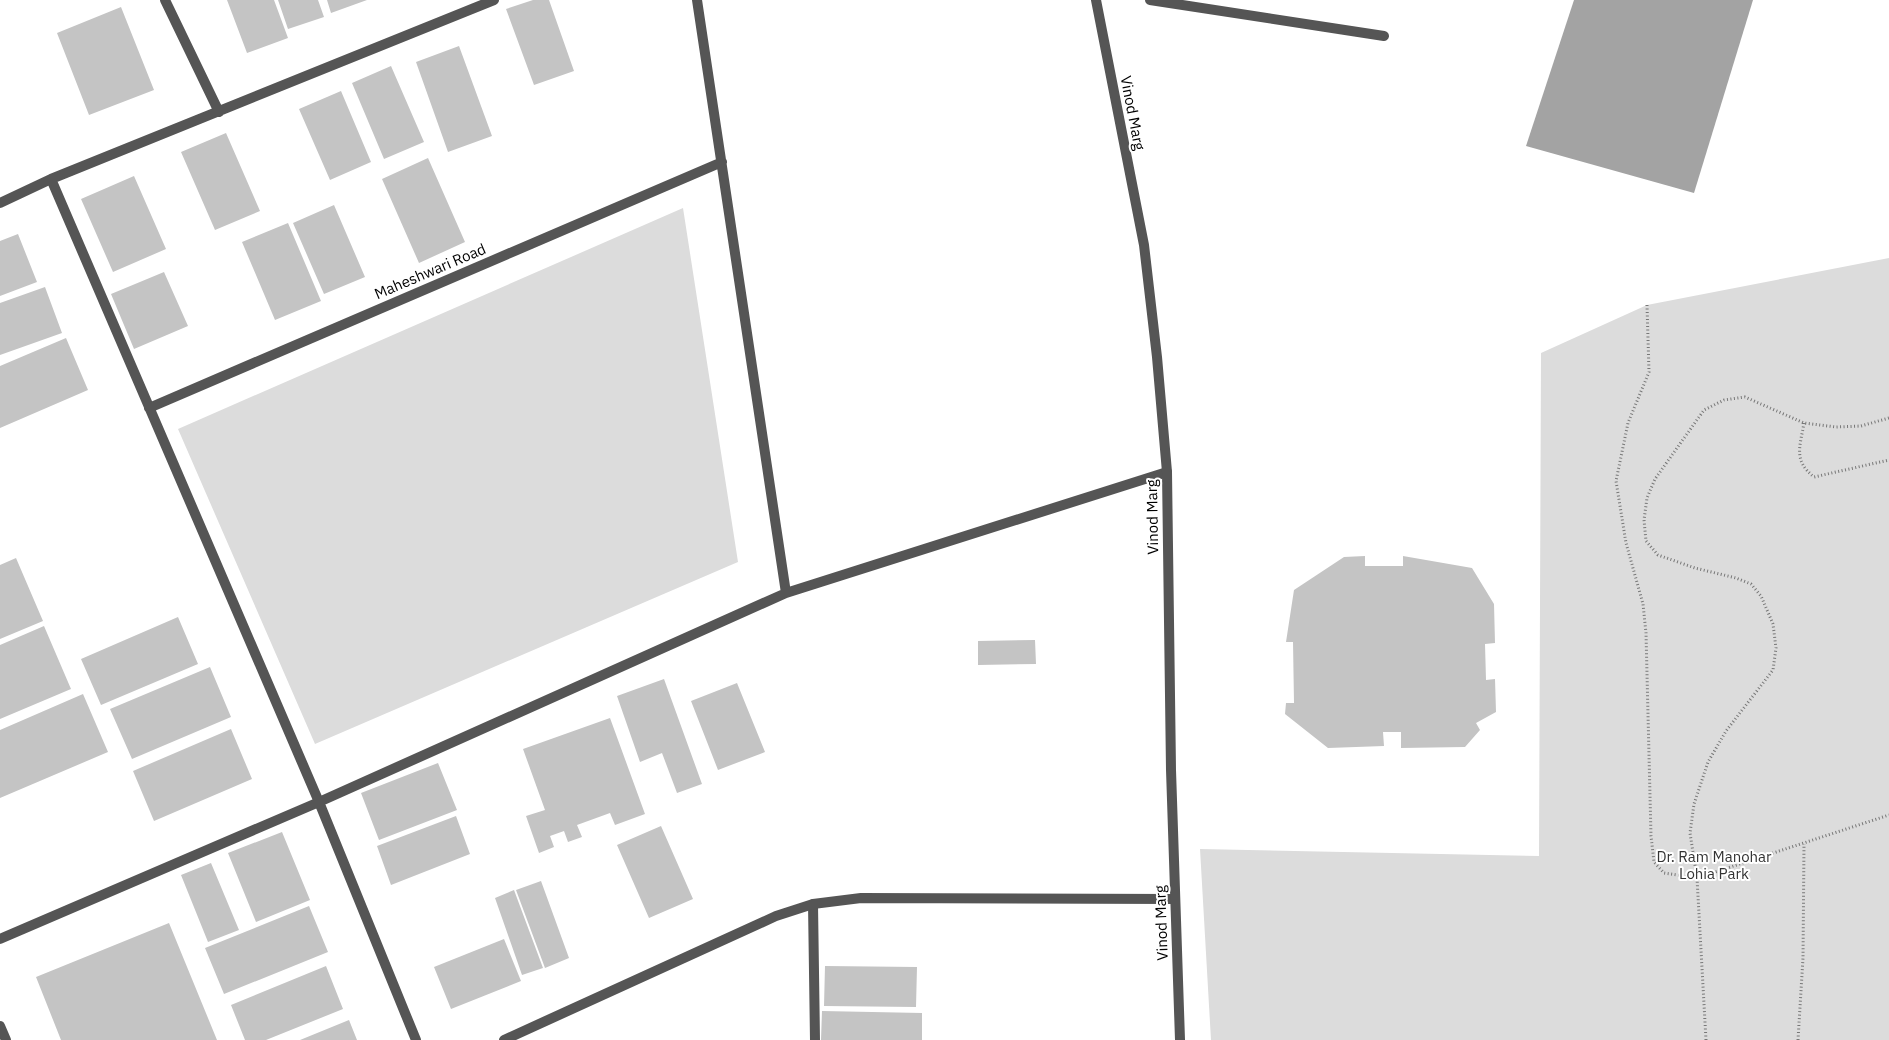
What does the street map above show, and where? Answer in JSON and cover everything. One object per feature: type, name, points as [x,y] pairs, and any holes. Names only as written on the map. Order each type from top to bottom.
[{"type":"street","points":[[165,0],[219,112]]},
{"type":"street","points":[[0,204],[51,180],[494,0]]},
{"type":"street","points":[[697,0],[786,593]]},
{"type":"street","name":"Vinod Marg","points":[[1096,0],[1144,245],[1157,356],[1167,472],[1171,770],[1180,1040]]},
{"type":"street","points":[[1150,0],[1384,36]]},
{"type":"street","name":"Maheshwari Road","points":[[149,408],[722,162]]},
{"type":"street","points":[[51,180],[319,802],[416,1040]]},
{"type":"street","points":[[0,939],[319,802],[786,593],[1167,472]]},
{"type":"street","points":[[504,1040],[776,916],[813,904],[861,898],[1176,899]]},
{"type":"street","points":[[813,904],[815,1040]]},
{"type":"street","points":[[0,1026],[6,1040]]},
{"type":"path","points":[[1648,305],[1649,372],[1628,423],[1616,481],[1626,543],[1643,604],[1646,633],[1651,836],[1654,862],[1664,873],[1697,878],[1889,815]]},
{"type":"path","points":[[1706,1040],[1697,878],[1690,833],[1694,804],[1708,762],[1721,739],[1773,670],[1776,648],[1774,624],[1761,596],[1751,584],[1658,555],[1646,542],[1644,520],[1647,498],[1655,479],[1704,410],[1724,400],[1745,397],[1804,423],[1836,427],[1861,426],[1889,418]]},
{"type":"path","points":[[1804,423],[1799,456],[1804,469],[1814,477],[1889,460]]},
{"type":"path","points":[[1798,1040],[1803,958],[1804,844]]},
{"type":"green space","points":[[683,208],[738,562],[315,744],[178,429]]},
{"type":"green space","name":"Dr. Ram Manohar Lohia Park","points":[[1889,258],[1889,1040],[1211,1040],[1200,849],[1539,856],[1541,353],[1647,305]]},
{"type":"shaded area","points":[[1574,0],[1753,0],[1694,193],[1526,146]]},
{"type":"building","points":[[227,0],[274,0],[288,38],[247,53]]},
{"type":"building","points":[[278,0],[318,0],[324,17],[288,29]]},
{"type":"building","points":[[327,0],[367,0],[331,13]]},
{"type":"building","points":[[533,0],[549,0],[574,71],[534,85],[506,9]]},
{"type":"building","points":[[121,7],[154,90],[89,115],[57,33]]},
{"type":"building","points":[[459,46],[492,136],[448,152],[416,62]]},
{"type":"building","points":[[391,66],[424,142],[384,159],[352,83]]},
{"type":"building","points":[[341,91],[371,162],[330,180],[299,109]]},
{"type":"building","points":[[226,133],[260,211],[215,230],[181,152]]},
{"type":"building","points":[[428,158],[465,242],[419,263],[382,179]]},
{"type":"building","points":[[134,176],[166,249],[113,272],[81,199]]},
{"type":"building","points":[[334,205],[365,277],[324,294],[293,223]]},
{"type":"building","points":[[288,223],[321,301],[275,320],[242,242]]},
{"type":"building","points":[[18,234],[37,282],[0,296],[0,241]]},
{"type":"building","points":[[164,272],[188,326],[134,349],[111,294]]},
{"type":"building","points":[[45,287],[62,333],[0,355],[0,303]]},
{"type":"building","points":[[66,338],[88,390],[0,428],[0,366]]},
{"type":"building","points":[[1365,556],[1365,566],[1403,566],[1403,556],[1472,568],[1494,604],[1495,643],[1485,644],[1486,680],[1495,679],[1496,712],[1476,723],[1480,730],[1465,747],[1401,748],[1401,732],[1383,732],[1384,746],[1328,748],[1285,714],[1286,703],[1294,703],[1293,642],[1286,642],[1294,590],[1344,557]]},
{"type":"building","points":[[16,558],[43,621],[0,639],[0,565]]},
{"type":"building","points":[[178,617],[198,664],[101,705],[81,659]]},
{"type":"building","points":[[44,626],[71,689],[0,719],[0,645]]},
{"type":"building","points":[[1035,640],[1036,664],[978,665],[978,641]]},
{"type":"building","points":[[210,667],[231,717],[132,759],[110,709]]},
{"type":"building","points":[[664,679],[702,784],[677,793],[662,753],[640,762],[617,696]]},
{"type":"building","points":[[737,683],[765,752],[718,770],[691,701]]},
{"type":"building","points":[[83,694],[108,752],[0,798],[0,730]]},
{"type":"building","points":[[610,718],[645,814],[615,825],[610,813],[577,825],[582,837],[568,842],[564,831],[550,836],[554,847],[539,853],[526,816],[545,810],[523,749]]},
{"type":"building","points":[[231,729],[252,779],[154,821],[133,771]]},
{"type":"building","points":[[438,763],[457,810],[379,840],[361,793]]},
{"type":"building","points":[[456,816],[470,854],[391,885],[377,846]]},
{"type":"building","points":[[661,826],[693,899],[649,918],[617,845]]},
{"type":"building","points":[[282,832],[310,900],[256,922],[228,853]]},
{"type":"building","points":[[211,863],[239,930],[208,942],[181,875]]},
{"type":"building","points":[[541,881],[569,958],[545,968],[516,890]]},
{"type":"building","points":[[514,890],[543,968],[522,975],[495,898]]},
{"type":"building","points":[[309,906],[328,952],[224,994],[205,948]]},
{"type":"building","points":[[169,923],[217,1040],[61,1040],[36,977]]},
{"type":"building","points":[[504,939],[521,981],[451,1009],[434,967]]},
{"type":"building","points":[[326,966],[343,1009],[266,1040],[245,1040],[231,1005]]},
{"type":"building","points":[[825,966],[917,967],[916,1007],[824,1006]]},
{"type":"building","points":[[822,1011],[922,1013],[922,1040],[821,1040]]},
{"type":"building","points":[[349,1020],[357,1040],[300,1040]]}]
